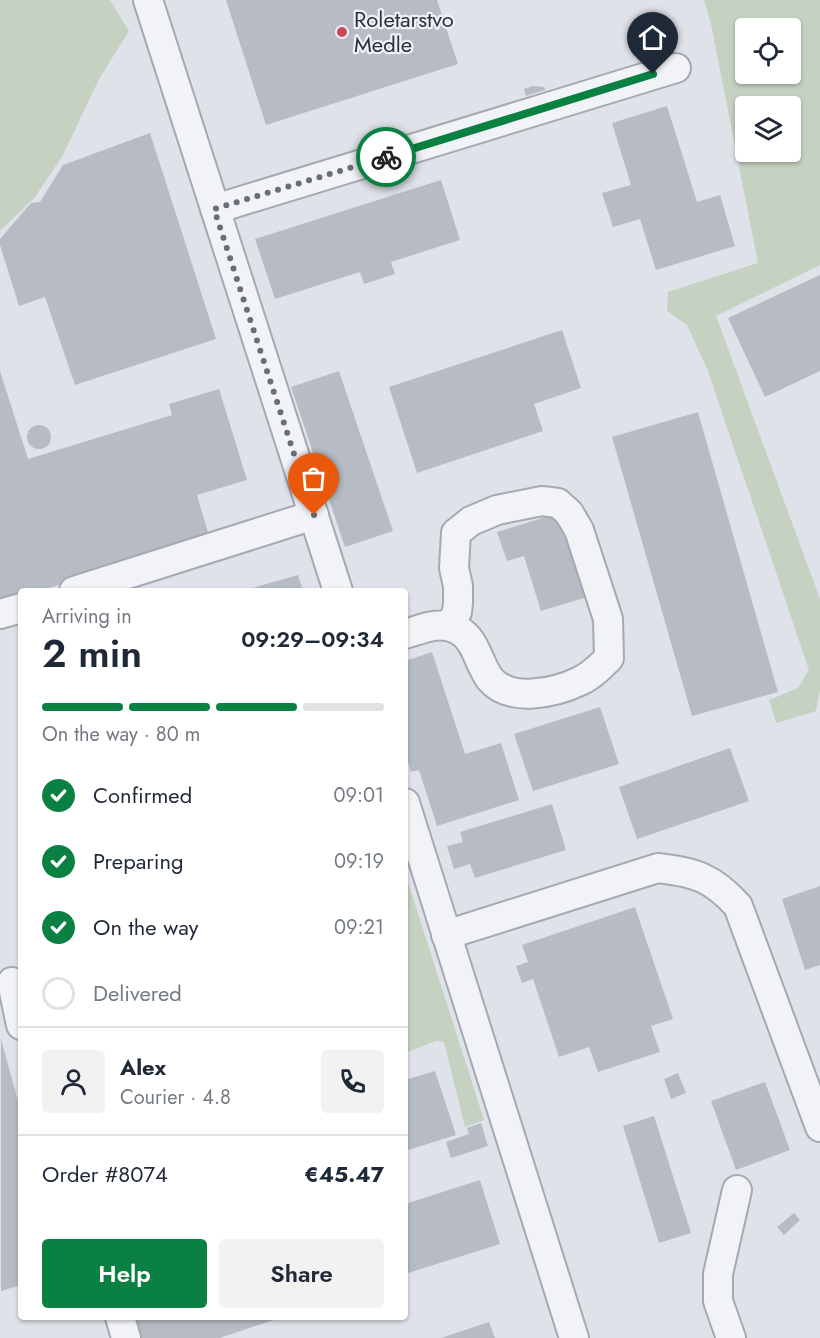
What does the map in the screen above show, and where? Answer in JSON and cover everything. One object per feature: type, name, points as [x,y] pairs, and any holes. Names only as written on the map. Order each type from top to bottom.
[{"type":"street","points":[[148,0],[337,588]]},
{"type":"street","points":[[214,209],[675,68]]},
{"type":"street","points":[[408,633],[438,625],[450,626],[466,635],[486,673],[503,690],[517,694],[536,693],[580,681],[596,670],[609,658],[608,619],[579,530],[569,513],[558,503],[542,501],[497,510],[471,521],[456,533],[454,568],[458,586],[458,603],[457,612],[450,626]]},
{"type":"street","points":[[83,588],[314,515]]},
{"type":"street","points":[[0,614],[18,609]]},
{"type":"street","points":[[408,813],[574,1338]]},
{"type":"street","points":[[446,935],[658,867],[687,871],[706,879],[724,890],[738,906],[820,1127]]},
{"type":"street","points":[[12,982],[18,1011]]},
{"type":"street","points":[[731,1338],[718,1301],[718,1274],[737,1190]]},
{"type":"street","points":[[121,1320],[126,1338]]},
{"type":"green space","points":[[0,0],[110,0],[129,31],[99,79],[63,155],[35,197],[0,231]]},
{"type":"green space","points":[[704,0],[820,0],[820,265],[716,316],[820,599],[820,690],[816,711],[776,723],[769,700],[798,688],[809,670],[708,371],[687,325],[667,311],[668,292],[758,263],[738,162],[801,162],[801,96],[735,96],[735,146],[711,24]]},
{"type":"green space","points":[[408,882],[484,1120],[465,1127],[444,1042],[436,1041],[408,1052]]},
{"type":"building","name":"Roletarstvo Medle","points":[[226,0],[437,0],[458,64],[266,125]]},
{"type":"building","points":[[533,86],[544,87],[545,90],[526,96],[524,89]]},
{"type":"building","points":[[667,106],[697,202],[720,195],[735,246],[656,270],[640,219],[613,227],[602,193],[631,185],[612,123]]},
{"type":"building","points":[[150,133],[216,339],[75,385],[45,297],[19,306],[0,239],[31,203],[40,202],[63,165]]},
{"type":"building","points":[[441,180],[460,240],[391,262],[395,274],[364,284],[360,272],[275,299],[255,239]]},
{"type":"building","points":[[820,275],[820,371],[765,397],[728,318]]},
{"type":"building","points":[[562,330],[581,388],[534,404],[543,431],[417,473],[389,387]]},
{"type":"building","points":[[0,371],[28,459],[172,415],[169,404],[219,389],[247,480],[197,495],[210,539],[49,588],[18,588],[18,597],[0,603]]},
{"type":"building","points":[[339,371],[393,531],[345,547],[291,387]]},
{"type":"building","points":[[698,412],[778,692],[692,716],[612,437]]},
{"type":"building","points":[[39,425],[47,429],[51,437],[47,445],[39,449],[31,445],[27,437],[31,429]]},
{"type":"building","points":[[549,516],[561,522],[587,597],[541,611],[524,556],[507,561],[497,532]]},
{"type":"building","points":[[298,575],[302,588],[252,588]]},
{"type":"building","points":[[432,652],[465,754],[501,743],[519,800],[437,826],[419,770],[411,772],[408,762],[408,660]]},
{"type":"building","points":[[600,707],[619,764],[533,791],[514,734]]},
{"type":"building","points":[[730,748],[749,801],[637,839],[619,787]]},
{"type":"building","points":[[552,804],[566,850],[475,878],[470,864],[454,869],[447,846],[463,842],[460,832]]},
{"type":"building","points":[[820,886],[820,965],[805,970],[782,899]]},
{"type":"building","points":[[635,907],[673,1019],[651,1026],[660,1052],[598,1072],[589,1047],[559,1057],[533,979],[522,983],[516,966],[528,962],[522,945]]},
{"type":"building","points":[[1,1039],[18,1101],[18,1286],[1,1291]]},
{"type":"building","points":[[435,1071],[456,1135],[408,1150],[408,1079]]},
{"type":"building","points":[[678,1073],[686,1093],[671,1099],[664,1079]]},
{"type":"building","points":[[765,1082],[790,1150],[736,1170],[711,1101]]},
{"type":"building","points":[[654,1116],[691,1233],[659,1243],[623,1126]]},
{"type":"building","points":[[481,1123],[488,1146],[451,1158],[446,1142],[469,1134],[467,1128]]},
{"type":"building","points":[[480,1180],[500,1244],[408,1273],[408,1203]]},
{"type":"building","points":[[794,1213],[800,1220],[784,1235],[777,1227]]},
{"type":"building","points":[[134,1320],[273,1320],[220,1338],[132,1338]]},
{"type":"building","points":[[489,1322],[495,1338],[441,1338]]},
{"type":"way so far","points":[[314,515],[214,209],[386,157]]},
{"type":"place","name":"Roletarstvo Medle","points":[[342,32]]},
{"type":"route","points":[[386,157],[653,74]]}]
